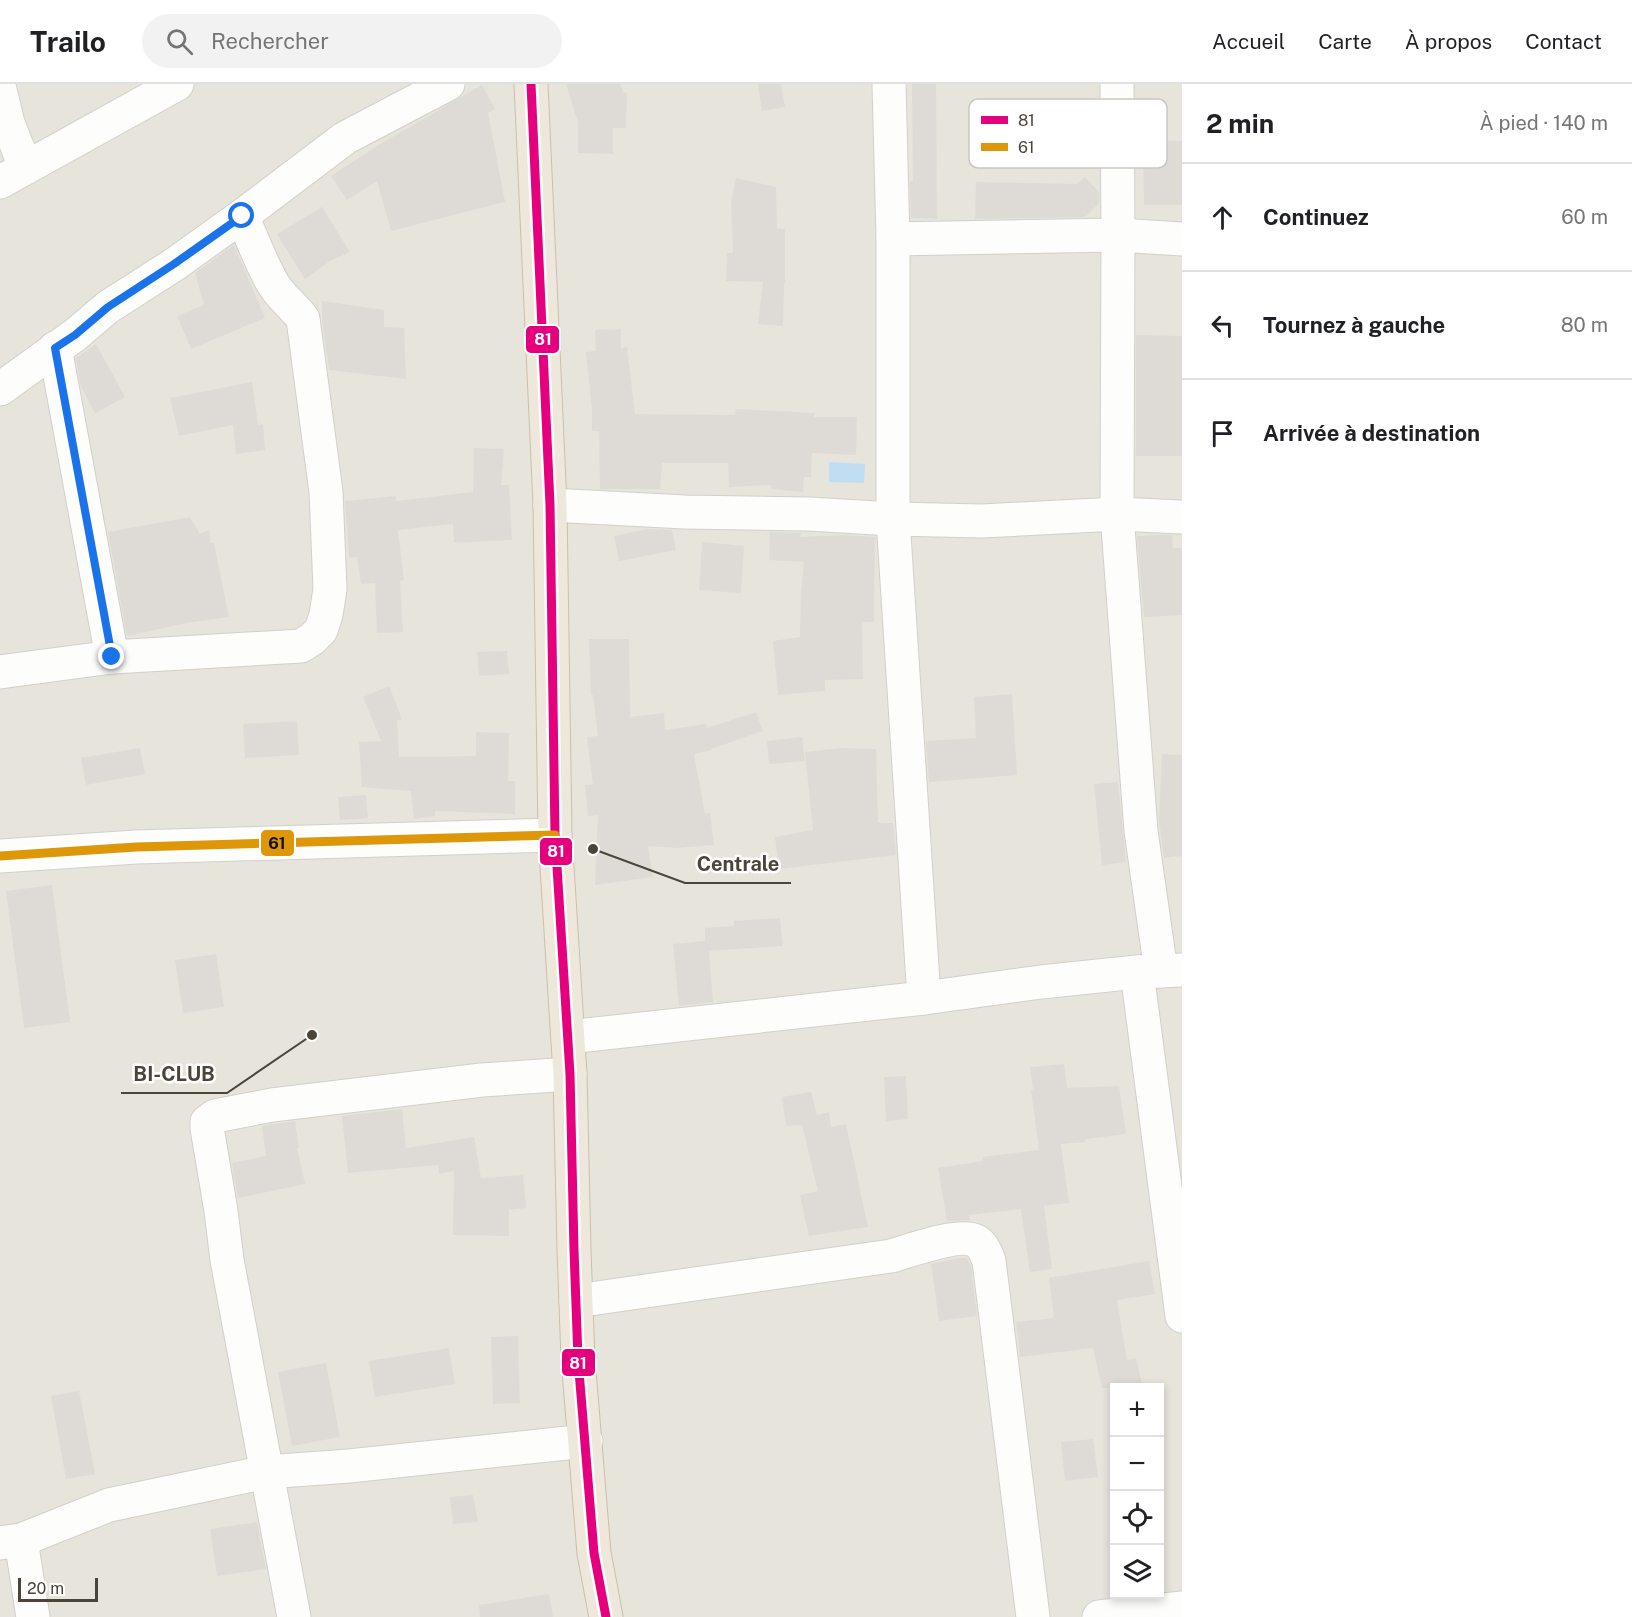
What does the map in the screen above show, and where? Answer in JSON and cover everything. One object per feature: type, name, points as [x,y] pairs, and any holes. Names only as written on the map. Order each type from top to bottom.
[{"type":"highway","points":[[531,84],[550,505],[555,835],[570,1074],[578,1359],[594,1553],[606,1617]]},
{"type":"street","points":[[0,90],[13,175],[177,84]]},
{"type":"street","points":[[0,389],[75,335],[108,307],[242,216],[345,138],[448,84]]},
{"type":"street","points":[[888,84],[893,239],[893,519],[924,998]]},
{"type":"street","points":[[1117,84],[1117,99]]},
{"type":"street","points":[[1118,168],[1117,514],[1141,831],[1160,971],[1182,1316]]},
{"type":"street","points":[[0,672],[112,657],[301,646],[321,630],[330,589],[326,492],[303,319],[273,284],[242,216]]},
{"type":"street","points":[[893,239],[1118,235],[1182,239]]},
{"type":"street","points":[[55,348],[112,657]]},
{"type":"street","points":[[550,505],[685,512],[982,521],[1117,514],[1182,516]]},
{"type":"street","points":[[0,856],[136,847],[555,835]]},
{"type":"street","points":[[568,1037],[924,998],[1041,982],[1160,971]]},
{"type":"street","points":[[294,1617],[227,1260],[207,1122],[215,1116],[272,1105],[482,1080],[570,1074]]},
{"type":"street","points":[[576,1301],[891,1256],[925,1245],[966,1238],[977,1241],[986,1251],[989,1261],[1033,1617]]},
{"type":"street","points":[[33,1617],[11,1542],[109,1505],[266,1472],[349,1466],[586,1441]]},
{"type":"street","points":[[1099,1617],[1170,1611]]},
{"type":"shaded area","points":[[0,84],[1182,84],[1182,1617],[0,1617]]},
{"type":"water","points":[[829,462],[865,464],[864,483],[829,482]]},
{"type":"building","points":[[566,84],[620,84],[623,92],[627,93],[626,128],[613,128],[613,154],[578,153],[578,122]]},
{"type":"building","points":[[758,84],[781,84],[785,107],[762,111]]},
{"type":"building","points":[[912,84],[936,84],[937,219],[911,218]]},
{"type":"building","points":[[482,85],[495,109],[488,113],[505,202],[391,231],[377,181],[347,200],[331,176],[377,146]]},
{"type":"building","points":[[1167,141],[1182,141],[1182,205],[1144,205],[1143,168],[1167,168]]},
{"type":"building","points":[[1085,177],[1099,192],[1099,203],[1085,217],[975,219],[976,182],[1077,184]]},
{"type":"building","points":[[736,178],[776,187],[777,228],[785,229],[783,326],[758,324],[763,282],[726,281],[727,253],[733,253],[731,203]]},
{"type":"building","points":[[322,207],[350,252],[330,261],[305,279],[277,234]]},
{"type":"building","points":[[234,245],[265,318],[191,349],[177,316],[204,305],[195,273]]},
{"type":"building","points":[[322,301],[384,310],[384,327],[404,328],[406,379],[329,370],[322,319]]},
{"type":"building","points":[[621,329],[621,348],[627,347],[635,414],[735,415],[736,409],[814,413],[814,417],[857,417],[856,455],[812,453],[811,477],[804,477],[803,492],[771,489],[771,485],[729,487],[728,463],[662,463],[660,489],[600,489],[599,431],[592,431],[586,352],[596,351],[595,330]]},
{"type":"building","points":[[1136,335],[1182,336],[1182,456],[1136,456]]},
{"type":"building","points":[[96,344],[125,397],[95,413],[81,387],[76,358]]},
{"type":"building","points":[[252,382],[258,425],[263,424],[265,450],[236,454],[233,425],[179,436],[170,398]]},
{"type":"building","points":[[474,448],[504,449],[501,485],[509,485],[512,540],[454,543],[453,524],[398,530],[404,580],[400,581],[403,632],[377,633],[375,583],[361,584],[357,557],[349,558],[345,501],[396,496],[396,501],[473,492]]},
{"type":"building","points":[[190,517],[200,534],[209,530],[211,543],[214,543],[229,617],[186,623],[127,636],[108,532]]},
{"type":"building","points":[[648,529],[672,530],[676,550],[619,561],[614,536]]},
{"type":"building","points":[[770,532],[801,533],[800,537],[844,535],[875,537],[874,622],[862,622],[863,679],[825,680],[825,691],[778,695],[773,641],[800,637],[804,562],[769,560]]},
{"type":"building","points":[[1172,535],[1173,548],[1182,548],[1182,615],[1144,617],[1137,536]]},
{"type":"building","points":[[702,542],[744,546],[741,593],[699,590]]},
{"type":"building","points":[[589,639],[629,639],[630,717],[664,713],[665,730],[706,724],[707,728],[756,712],[763,731],[694,754],[705,814],[710,813],[714,845],[677,848],[648,846],[653,877],[595,885],[598,815],[588,816],[585,785],[593,785],[587,737],[598,736],[593,695],[591,695]]},
{"type":"building","points":[[507,651],[509,674],[479,676],[477,652]]},
{"type":"building","points":[[389,686],[402,719],[397,721],[399,757],[476,756],[476,732],[509,733],[508,781],[515,781],[515,814],[435,811],[435,816],[414,819],[411,791],[362,787],[359,742],[381,741],[363,697]]},
{"type":"building","points":[[1012,694],[1017,775],[929,782],[926,741],[976,738],[974,697]]},
{"type":"building","points":[[297,721],[299,755],[245,758],[243,724]]},
{"type":"building","points":[[802,737],[805,761],[769,764],[767,741]]},
{"type":"building","points":[[140,748],[145,774],[86,785],[81,758]]},
{"type":"building","points":[[842,748],[876,749],[878,823],[893,823],[896,855],[779,869],[775,837],[813,830],[805,752]]},
{"type":"building","points":[[1162,754],[1182,755],[1182,856],[1164,858],[1159,820]]},
{"type":"building","points":[[1118,782],[1126,862],[1102,865],[1094,784]]},
{"type":"building","points":[[366,795],[368,818],[340,820],[338,797]]},
{"type":"building","points":[[52,885],[70,1022],[24,1028],[6,891]]},
{"type":"building","points":[[780,918],[783,946],[709,951],[713,1002],[679,1006],[673,944],[705,941],[705,928],[734,926],[734,921]]},
{"type":"building","points":[[216,954],[224,1007],[183,1013],[175,960]]},
{"type":"building","points":[[1064,1064],[1067,1088],[1119,1086],[1126,1134],[1061,1144],[1069,1203],[1044,1206],[1052,1269],[1030,1272],[1021,1209],[969,1215],[970,1220],[947,1221],[938,1168],[983,1161],[982,1157],[1039,1150],[1030,1067]]},
{"type":"building","points":[[906,1076],[908,1119],[886,1121],[884,1077]]},
{"type":"building","points":[[811,1092],[817,1115],[829,1112],[831,1127],[846,1124],[868,1227],[809,1236],[800,1195],[818,1191],[802,1125],[786,1126],[782,1097]]},
{"type":"building","points":[[402,1109],[406,1148],[474,1137],[481,1178],[523,1175],[526,1208],[509,1210],[509,1236],[453,1235],[454,1171],[439,1174],[438,1165],[348,1173],[342,1116]]},
{"type":"building","points":[[295,1121],[299,1148],[297,1148],[305,1184],[238,1198],[232,1163],[266,1156],[262,1126]]},
{"type":"building","points":[[967,1258],[971,1266],[977,1316],[939,1321],[931,1264]]},
{"type":"building","points":[[1149,1261],[1155,1294],[1117,1300],[1127,1360],[1136,1358],[1142,1383],[1110,1383],[1110,1388],[1102,1388],[1093,1348],[1020,1357],[1016,1322],[1054,1318],[1049,1278]]},
{"type":"building","points":[[518,1336],[520,1403],[493,1404],[491,1337]]},
{"type":"building","points":[[449,1348],[455,1384],[375,1397],[369,1361]]},
{"type":"building","points":[[326,1363],[340,1437],[292,1446],[278,1372]]},
{"type":"building","points":[[79,1391],[95,1474],[66,1479],[51,1396]]},
{"type":"building","points":[[1093,1439],[1098,1477],[1065,1481],[1061,1442]]},
{"type":"building","points":[[473,1495],[478,1522],[453,1524],[450,1497]]},
{"type":"building","points":[[257,1522],[266,1569],[217,1576],[210,1529]]},
{"type":"building","points":[[549,1594],[553,1617],[480,1617],[479,1605]]},
{"type":"transit line","name":"81","points":[[531,84],[550,505],[555,835],[570,1074],[578,1359],[594,1553],[606,1617]]},
{"type":"transit line","name":"61","points":[[0,856],[136,847],[555,835]]},
{"type":"place","name":"Centrale","points":[[593,849]]},
{"type":"place","name":"BI-CLUB","points":[[312,1035]]},
{"type":"route","points":[[112,657],[55,348],[75,335],[108,307],[242,216]]}]
